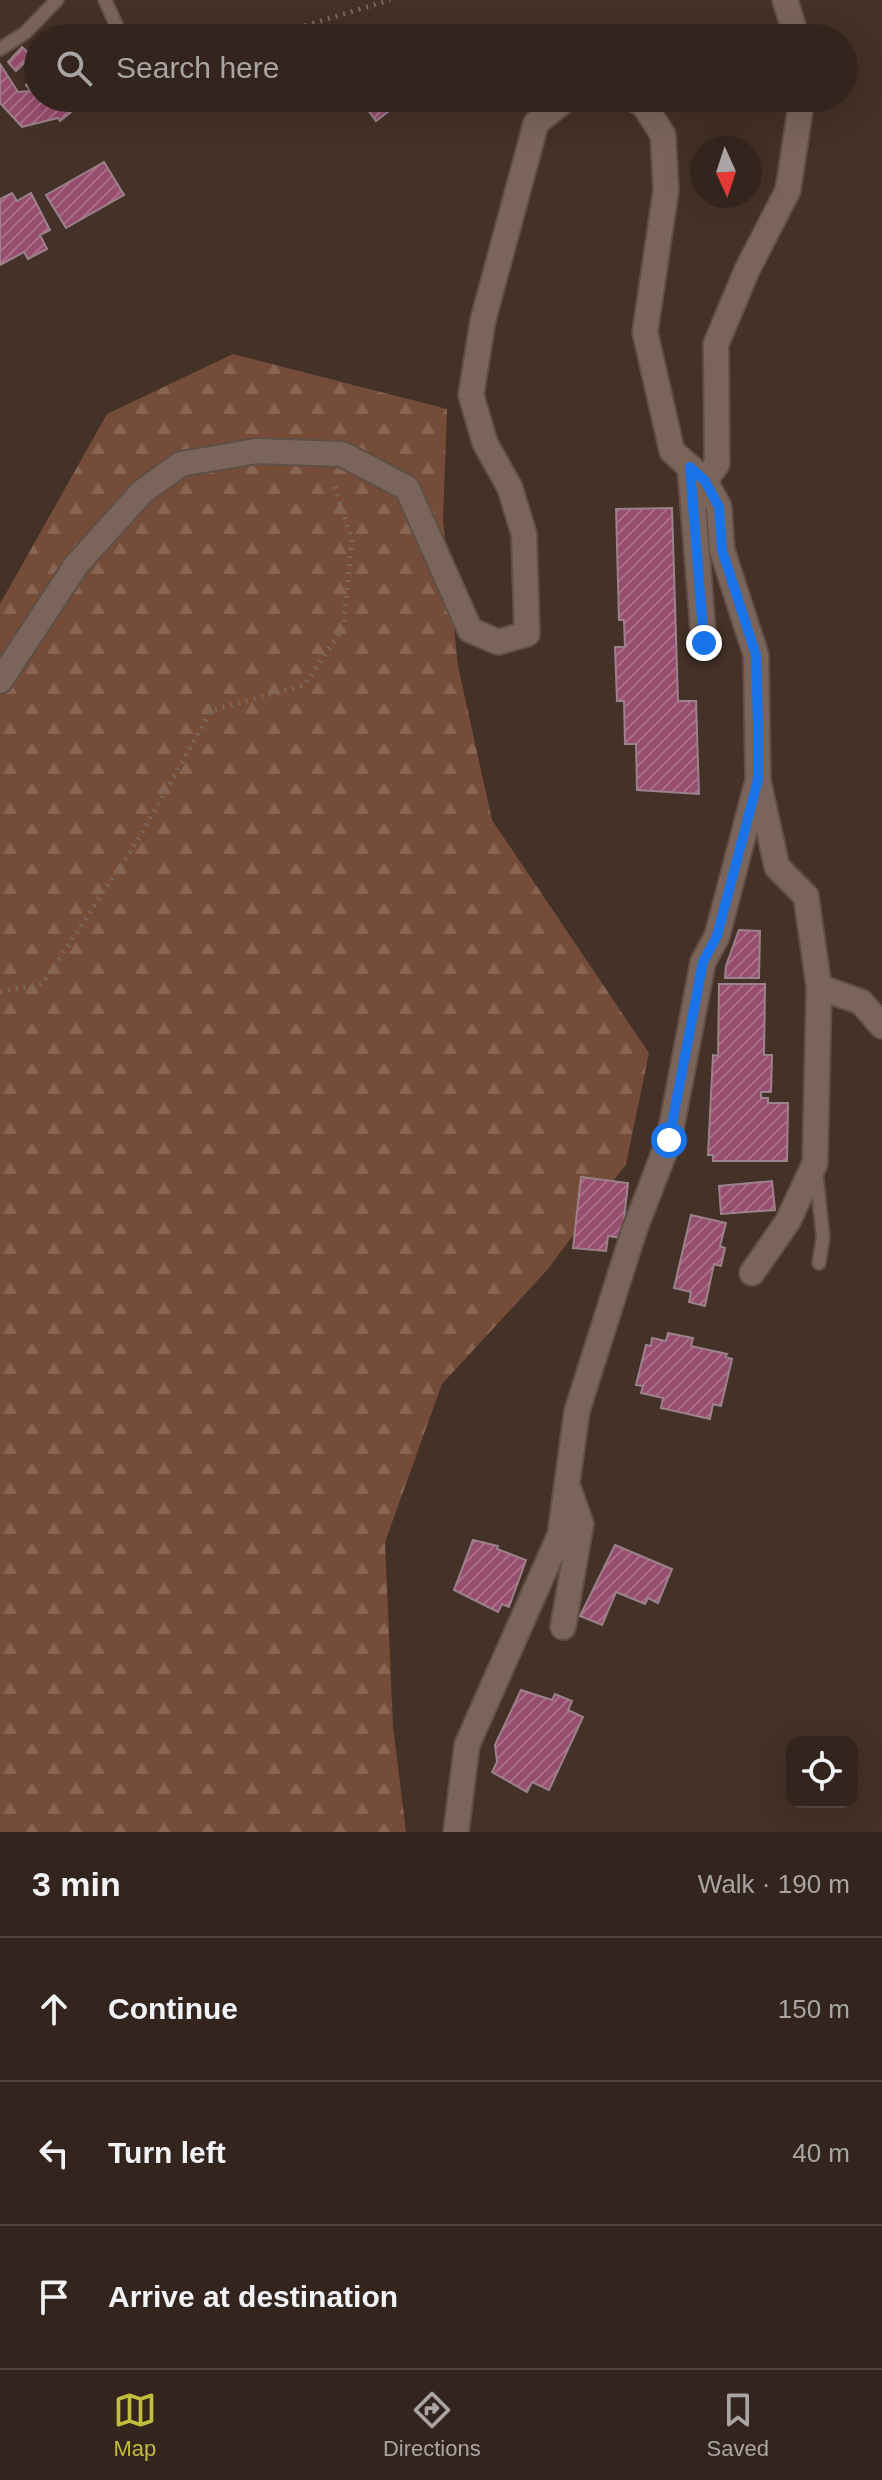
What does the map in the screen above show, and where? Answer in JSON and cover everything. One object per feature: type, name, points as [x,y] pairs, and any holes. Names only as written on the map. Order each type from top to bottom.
[{"type":"street","points":[[785,0],[793,24]]},
{"type":"street","points":[[0,681],[77,564],[142,492],[181,464],[256,451],[342,454],[407,488],[470,630],[498,642],[527,634],[524,534],[510,488],[485,443],[471,395],[483,320],[536,123],[550,112]]},
{"type":"street","points":[[648,112],[663,135],[666,190],[645,332],[672,451],[698,474],[719,507],[722,550],[756,655],[758,780],[777,867],[806,896],[819,987],[815,1163],[788,1221],[752,1273]]},
{"type":"street","points":[[698,474],[717,464],[716,344],[747,270],[788,190],[800,112]]},
{"type":"street","points":[[698,474],[704,643]]},
{"type":"street","points":[[456,1832],[467,1745],[560,1535],[577,1411],[634,1231],[669,1140],[703,962],[717,936],[758,780]]},
{"type":"street","points":[[819,987],[861,1002],[882,1026]]},
{"type":"street","points":[[563,1627],[581,1524],[567,1484]]},
{"type":"lane","points":[[34,24],[57,0]]},
{"type":"lane","points":[[105,0],[116,24]]},
{"type":"lane","points":[[0,49],[24,34]]},
{"type":"lane","points":[[815,1163],[823,1237],[819,1263]]},
{"type":"path","points":[[310,24],[390,0]]},
{"type":"path","points":[[0,992],[43,983],[138,840],[211,711],[304,685],[343,629],[352,540],[324,453]]},
{"type":"green space","points":[[233,354],[447,409],[443,520],[458,666],[492,820],[649,1053],[626,1164],[548,1269],[442,1384],[385,1542],[393,1726],[406,1832],[0,1832],[0,604],[107,414]]},
{"type":"building","points":[[22,47],[24,49],[24,63],[16,71],[8,62]]},
{"type":"building","points":[[0,64],[18,92],[24,92],[24,112],[71,112],[60,121],[58,118],[22,127],[0,103]]},
{"type":"building","points":[[369,112],[388,112],[376,121]]},
{"type":"building","points":[[104,162],[124,195],[66,228],[46,195]]},
{"type":"building","points":[[12,193],[17,201],[31,193],[50,230],[40,235],[47,249],[28,259],[24,252],[0,265],[0,199]]},
{"type":"building","points":[[672,508],[678,701],[696,701],[699,794],[637,790],[636,744],[625,744],[624,701],[617,701],[615,647],[625,647],[624,620],[619,620],[616,509]]},
{"type":"building","points":[[739,930],[760,931],[759,978],[725,978]]},
{"type":"building","points":[[719,984],[765,984],[764,1055],[772,1055],[771,1092],[761,1092],[761,1098],[768,1098],[768,1103],[788,1103],[787,1161],[713,1161],[713,1155],[708,1155],[713,1055],[718,1056]]},
{"type":"building","points":[[581,1177],[628,1183],[622,1238],[608,1236],[606,1251],[573,1248]]},
{"type":"building","points":[[772,1181],[775,1210],[721,1214],[719,1186]]},
{"type":"building","points":[[691,1215],[726,1223],[720,1246],[725,1248],[721,1266],[714,1264],[705,1306],[689,1302],[691,1292],[674,1288]]},
{"type":"building","points":[[668,1333],[693,1338],[691,1346],[727,1354],[725,1357],[732,1359],[721,1406],[713,1404],[710,1419],[661,1408],[663,1398],[641,1393],[643,1386],[636,1385],[646,1345],[651,1346],[652,1338],[666,1341]]},
{"type":"building","points":[[473,1540],[498,1546],[497,1549],[526,1560],[509,1607],[502,1604],[498,1612],[454,1590]]},
{"type":"building","points":[[615,1545],[672,1569],[658,1603],[648,1598],[645,1604],[616,1592],[602,1625],[580,1616]]},
{"type":"building","points":[[521,1690],[552,1700],[555,1694],[572,1701],[568,1710],[583,1717],[549,1790],[532,1782],[527,1792],[492,1772],[497,1762],[495,1745]]},
{"type":"route","points":[[669,1140],[703,962],[717,936],[758,780],[756,655],[722,550],[719,507],[705,481],[690,467],[704,643]]}]
